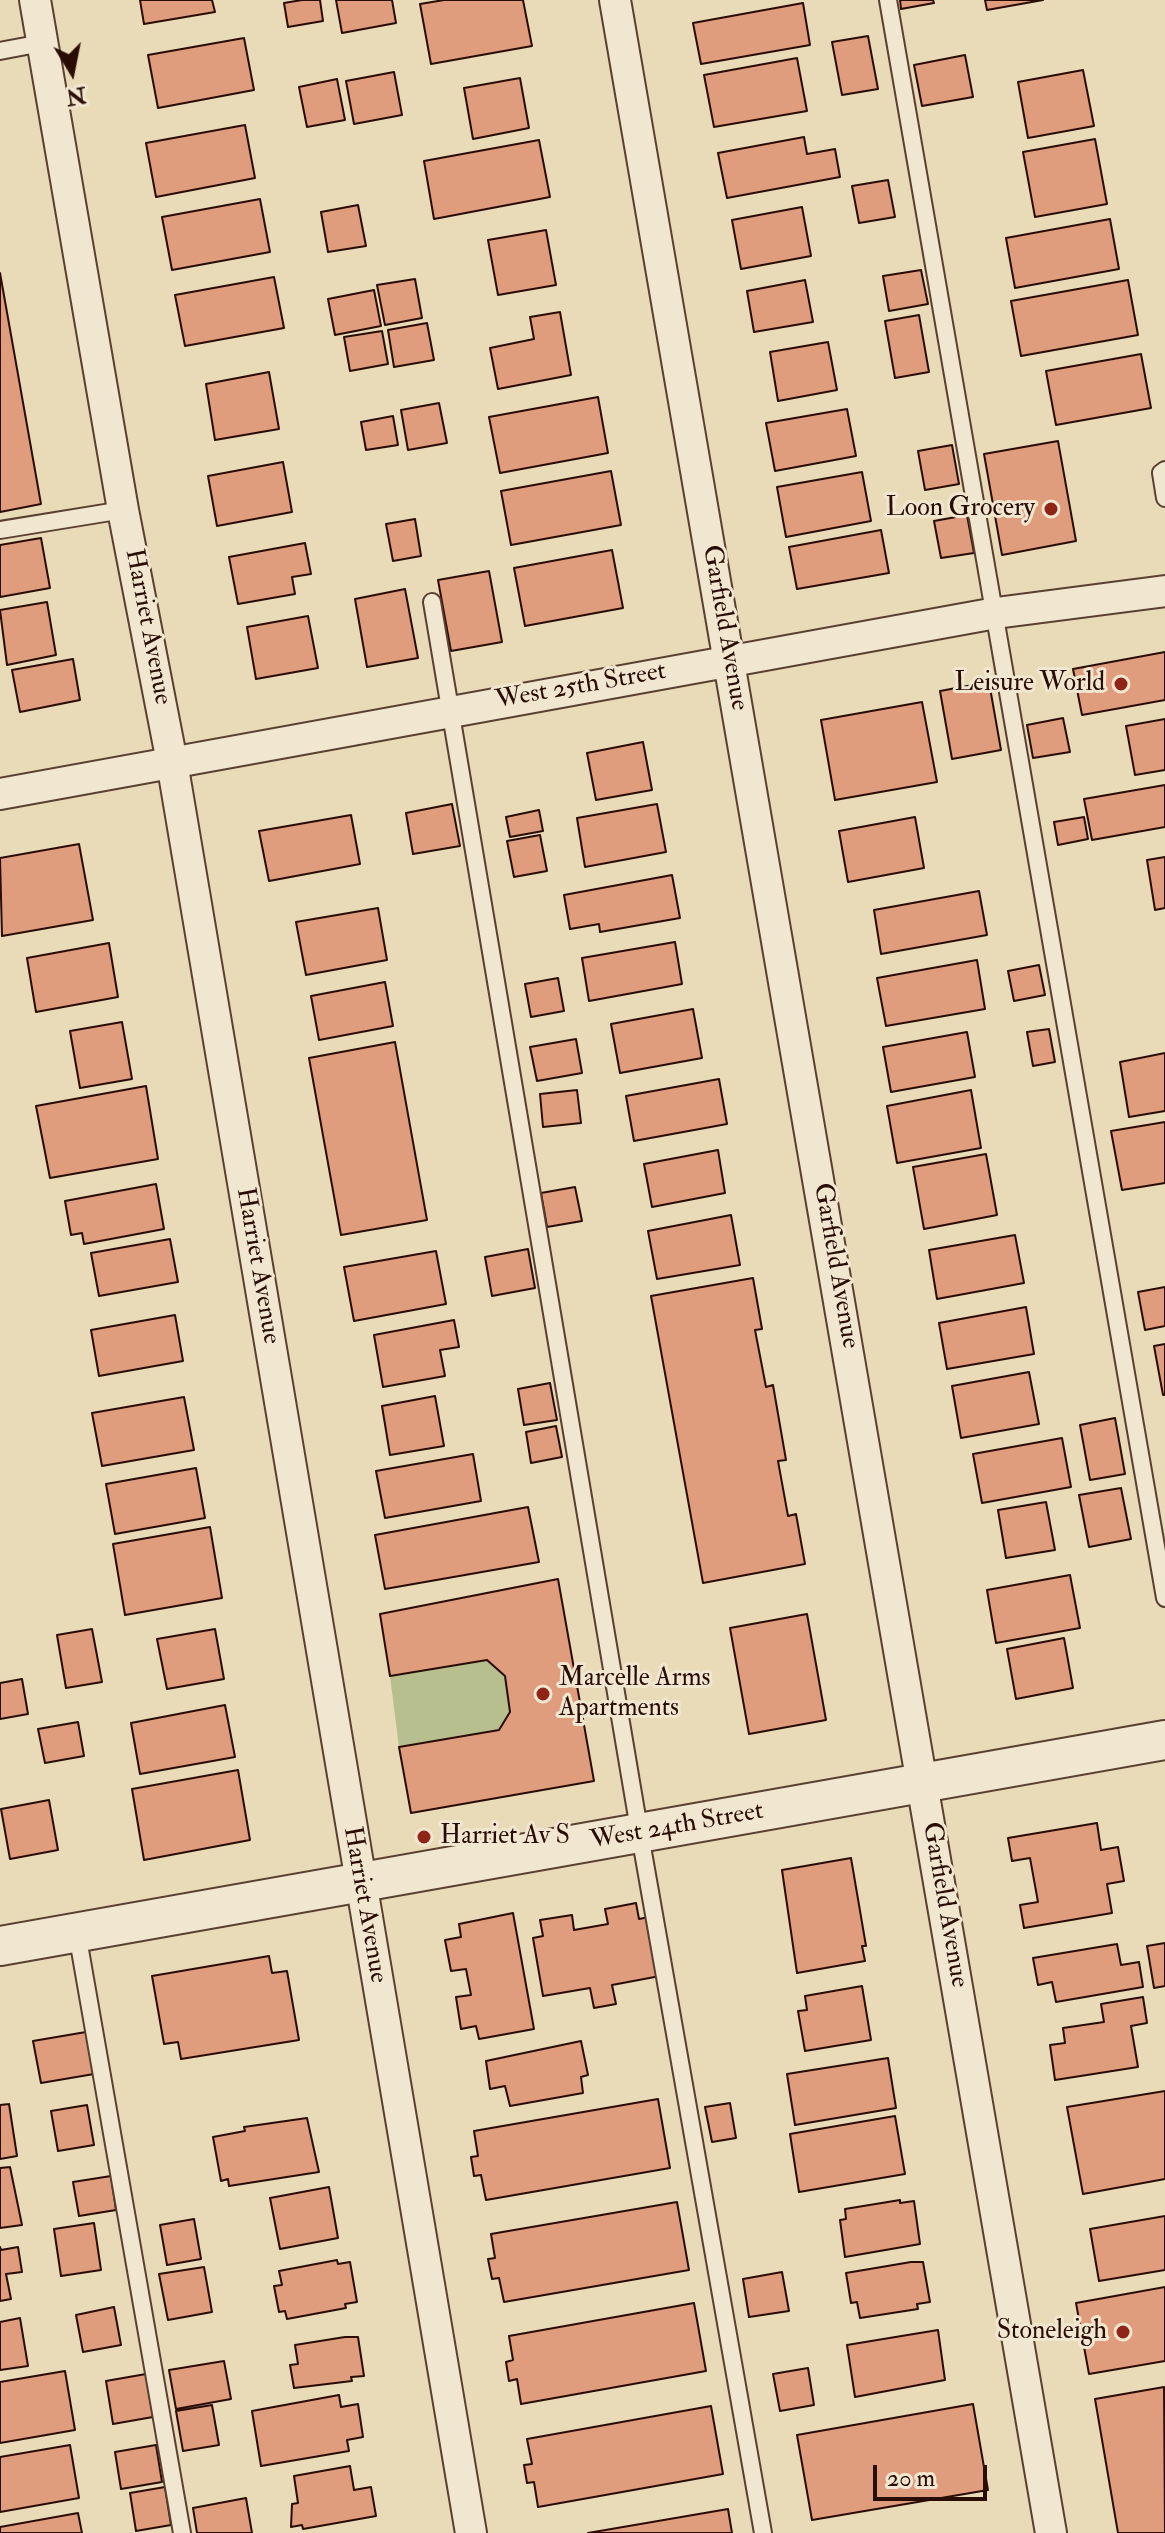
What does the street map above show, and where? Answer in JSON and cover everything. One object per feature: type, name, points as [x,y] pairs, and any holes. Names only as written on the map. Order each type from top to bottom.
[{"type":"street","name":"Harriet Avenue","points":[[35,0],[123,510],[172,762],[471,2533]]},
{"type":"street","name":"Garfield Avenue","points":[[615,0],[1051,2533]]},
{"type":"street","name":"West 25th Street","points":[[0,794],[996,613],[1165,591]]},
{"type":"street","name":"West 24th Street","points":[[0,1946],[1165,1740]]},
{"type":"lane","points":[[888,0],[1165,1598]]},
{"type":"lane","points":[[0,51],[42,43]]},
{"type":"lane","points":[[1165,470],[1161,473],[1165,498]]},
{"type":"lane","points":[[0,530],[123,510]]},
{"type":"lane","points":[[432,602],[640,1835],[763,2533]]},
{"type":"lane","points":[[77,1933],[182,2533]]},
{"type":"green space","points":[[487,1660],[505,1676],[510,1712],[499,1730],[399,1747],[390,1676]]},
{"type":"building","points":[[140,0],[212,0],[215,12],[144,24]]},
{"type":"building","points":[[320,0],[323,21],[288,27],[284,3]]},
{"type":"building","points":[[336,0],[392,0],[396,23],[342,33]]},
{"type":"building","points":[[444,0],[523,0],[532,46],[431,64],[420,4]]},
{"type":"building","points":[[900,0],[933,0],[934,3],[901,9]]},
{"type":"building","points":[[985,0],[1043,0],[987,10]]},
{"type":"building","points":[[803,3],[810,45],[701,64],[693,23]]},
{"type":"building","points":[[868,36],[878,89],[842,95],[832,42]]},
{"type":"building","points":[[244,38],[254,90],[158,108],[148,55]]},
{"type":"building","points":[[965,55],[973,97],[922,106],[914,65]]},
{"type":"building","points":[[797,58],[807,111],[714,127],[704,75]]},
{"type":"building","points":[[1083,70],[1094,126],[1028,138],[1018,82]]},
{"type":"building","points":[[394,72],[402,115],[354,124],[346,81]]},
{"type":"building","points":[[520,78],[529,128],[473,139],[464,88]]},
{"type":"building","points":[[337,79],[345,120],[307,127],[299,87]]},
{"type":"building","points":[[245,125],[255,178],[156,197],[146,143]]},
{"type":"building","points":[[804,137],[807,154],[835,149],[840,177],[727,198],[718,153]]},
{"type":"building","points":[[1095,139],[1107,204],[1035,217],[1023,152]]},
{"type":"building","points":[[539,140],[550,197],[434,219],[424,161]]},
{"type":"building","points":[[888,180],[895,217],[859,223],[852,186]]},
{"type":"building","points":[[260,199],[270,252],[172,270],[162,217]]},
{"type":"building","points":[[358,205],[366,246],[328,252],[321,212]]},
{"type":"building","points":[[802,207],[811,256],[741,269],[732,220]]},
{"type":"building","points":[[1110,219],[1119,269],[1015,288],[1006,238]]},
{"type":"building","points":[[546,230],[556,285],[498,295],[488,240]]},
{"type":"building","points":[[921,270],[928,304],[889,311],[883,276]]},
{"type":"building","points":[[0,273],[41,504],[0,512]]},
{"type":"building","points":[[274,277],[284,328],[185,346],[175,295]]},
{"type":"building","points":[[415,279],[422,318],[385,325],[377,285]]},
{"type":"building","points":[[805,280],[813,322],[754,332],[747,291]]},
{"type":"building","points":[[1128,280],[1138,335],[1021,356],[1011,301]]},
{"type":"building","points":[[374,290],[381,326],[335,335],[328,299]]},
{"type":"building","points":[[560,312],[571,375],[498,389],[490,348],[534,339],[530,317]]},
{"type":"building","points":[[919,315],[929,372],[895,378],[885,321]]},
{"type":"building","points":[[427,323],[434,360],[394,367],[388,330]]},
{"type":"building","points":[[382,331],[388,364],[350,371],[344,337]]},
{"type":"building","points":[[828,342],[837,390],[778,401],[770,352]]},
{"type":"building","points":[[1141,354],[1151,408],[1056,425],[1046,371]]},
{"type":"building","points":[[269,372],[279,429],[215,440],[206,384]]},
{"type":"building","points":[[598,397],[608,453],[500,473],[489,417]]},
{"type":"building","points":[[439,403],[447,443],[408,450],[401,410]]},
{"type":"building","points":[[847,409],[856,456],[775,471],[766,423]]},
{"type":"building","points":[[393,416],[398,445],[366,450],[361,422]]},
{"type":"building","points":[[1058,441],[1076,541],[1002,555],[984,454]]},
{"type":"building","points":[[952,445],[959,484],[925,490],[918,451]]},
{"type":"building","points":[[283,462],[292,512],[217,526],[208,476]]},
{"type":"building","points":[[611,471],[621,525],[511,545],[501,491]]},
{"type":"building","points":[[862,472],[871,521],[786,537],[777,487]]},
{"type":"building","points":[[967,515],[974,553],[941,558],[934,521]]},
{"type":"building","points":[[415,519],[421,556],[393,561],[386,524]]},
{"type":"building","points":[[881,530],[889,573],[797,589],[789,547]]},
{"type":"building","points":[[41,538],[50,588],[0,597],[0,545]]},
{"type":"building","points":[[305,543],[311,574],[292,577],[295,594],[238,604],[229,557]]},
{"type":"building","points":[[612,550],[623,608],[525,626],[514,568]]},
{"type":"building","points":[[489,571],[502,642],[451,651],[438,580]]},
{"type":"building","points":[[405,589],[418,658],[367,667],[355,599]]},
{"type":"building","points":[[47,602],[56,655],[7,665],[0,610]]},
{"type":"building","points":[[308,616],[318,668],[256,679],[247,627]]},
{"type":"building","name":"Leisure World","points":[[1165,652],[1165,700],[1082,715],[1073,669]]},
{"type":"building","points":[[73,659],[80,700],[20,712],[12,670]]},
{"type":"building","points":[[989,682],[1001,750],[952,759],[940,691]]},
{"type":"building","points":[[922,702],[937,782],[835,800],[821,720]]},
{"type":"building","points":[[1063,718],[1070,752],[1033,758],[1027,725]]},
{"type":"building","points":[[1165,719],[1165,770],[1135,775],[1126,726]]},
{"type":"building","points":[[643,742],[652,790],[596,800],[587,753]]},
{"type":"building","points":[[1165,785],[1165,827],[1092,840],[1084,799]]},
{"type":"building","points":[[452,804],[460,846],[413,854],[406,813]]},
{"type":"building","points":[[657,804],[666,852],[585,867],[577,818]]},
{"type":"building","points":[[539,810],[543,831],[510,837],[506,817]]},
{"type":"building","points":[[351,815],[360,864],[269,881],[259,831]]},
{"type":"building","points":[[915,817],[924,868],[848,882],[839,831]]},
{"type":"building","points":[[1084,817],[1088,839],[1058,845],[1054,822]]},
{"type":"building","points":[[540,835],[547,871],[514,877],[507,841]]},
{"type":"building","points":[[79,844],[93,920],[2,936],[0,858]]},
{"type":"building","points":[[1165,857],[1165,908],[1155,910],[1147,860]]},
{"type":"building","points":[[672,875],[680,918],[600,932],[599,924],[570,929],[564,895]]},
{"type":"building","points":[[979,891],[987,935],[881,954],[874,910]]},
{"type":"building","points":[[378,908],[387,960],[306,975],[296,922]]},
{"type":"building","points":[[675,942],[682,984],[589,1001],[582,958]]},
{"type":"building","points":[[109,943],[118,997],[36,1012],[27,958]]},
{"type":"building","points":[[977,960],[985,1009],[886,1026],[877,978]]},
{"type":"building","points":[[1039,965],[1045,995],[1014,1001],[1008,971]]},
{"type":"building","points":[[558,978],[564,1011],[531,1017],[525,984]]},
{"type":"building","points":[[385,982],[393,1026],[319,1040],[311,996]]},
{"type":"building","points":[[693,1009],[702,1058],[620,1073],[611,1024]]},
{"type":"building","points":[[122,1022],[132,1079],[80,1088],[70,1031]]},
{"type":"building","points":[[1049,1029],[1055,1062],[1033,1066],[1027,1032]]},
{"type":"building","points":[[967,1032],[975,1077],[891,1092],[883,1047]]},
{"type":"building","points":[[576,1039],[582,1073],[537,1081],[530,1047]]},
{"type":"building","points":[[395,1042],[427,1220],[341,1235],[309,1058]]},
{"type":"building","points":[[1165,1053],[1165,1111],[1129,1117],[1120,1062]]},
{"type":"building","points":[[719,1079],[727,1124],[634,1141],[626,1096]]},
{"type":"building","points":[[146,1086],[158,1159],[50,1178],[36,1106]]},
{"type":"building","points":[[577,1090],[581,1123],[543,1127],[540,1094]]},
{"type":"building","points":[[971,1090],[981,1148],[897,1163],[887,1106]]},
{"type":"building","points":[[1165,1122],[1165,1183],[1122,1190],[1111,1131]]},
{"type":"building","points":[[718,1150],[725,1193],[652,1207],[644,1164]]},
{"type":"building","points":[[986,1154],[997,1215],[924,1229],[913,1167]]},
{"type":"building","points":[[156,1184],[164,1229],[84,1244],[82,1233],[71,1235],[65,1201]]},
{"type":"building","points":[[575,1187],[582,1221],[547,1227],[541,1193]]},
{"type":"building","points":[[731,1215],[740,1265],[657,1279],[648,1231]]},
{"type":"building","points":[[1015,1235],[1024,1283],[937,1299],[929,1250]]},
{"type":"building","points":[[170,1239],[178,1282],[99,1296],[91,1253]]},
{"type":"building","points":[[528,1249],[535,1288],[492,1296],[485,1257]]},
{"type":"building","points":[[436,1251],[446,1304],[354,1321],[344,1267]]},
{"type":"building","points":[[753,1278],[762,1329],[755,1330],[766,1387],[773,1385],[786,1460],[778,1461],[788,1516],[796,1514],[805,1564],[703,1583],[651,1296]]},
{"type":"building","points":[[1165,1287],[1165,1326],[1145,1330],[1138,1292]]},
{"type":"building","points":[[1026,1307],[1034,1354],[947,1369],[939,1323]]},
{"type":"building","points":[[175,1315],[183,1361],[99,1376],[91,1330]]},
{"type":"building","points":[[454,1320],[459,1347],[440,1350],[445,1376],[383,1387],[374,1335]]},
{"type":"building","points":[[1165,1344],[1165,1395],[1163,1395],[1154,1346]]},
{"type":"building","points":[[1029,1372],[1039,1424],[961,1438],[952,1386]]},
{"type":"building","points":[[550,1383],[557,1420],[524,1425],[518,1389]]},
{"type":"building","points":[[435,1396],[444,1446],[390,1455],[382,1406]]},
{"type":"building","points":[[184,1397],[194,1450],[102,1466],[92,1413]]},
{"type":"building","points":[[1115,1418],[1125,1474],[1090,1480],[1080,1425]]},
{"type":"building","points":[[556,1426],[562,1457],[531,1463],[526,1432]]},
{"type":"building","points":[[1062,1438],[1071,1487],[982,1503],[973,1454]]},
{"type":"building","points":[[473,1454],[481,1501],[385,1518],[376,1471]]},
{"type":"building","points":[[196,1468],[205,1518],[115,1534],[106,1484]]},
{"type":"building","points":[[1121,1488],[1131,1539],[1089,1547],[1079,1495]]},
{"type":"building","points":[[1046,1502],[1055,1550],[1006,1558],[998,1510]]},
{"type":"building","points":[[528,1507],[539,1562],[385,1589],[375,1535]]},
{"type":"building","points":[[210,1527],[222,1598],[125,1615],[113,1544]]},
{"type":"building","points":[[1070,1575],[1080,1628],[996,1643],[987,1590]]},
{"type":"building","name":"Marcelle Arms Apartments","points":[[558,1579],[594,1781],[411,1813],[399,1747],[499,1730],[510,1712],[505,1676],[487,1660],[390,1676],[380,1614]]},
{"type":"building","points":[[807,1614],[826,1720],[749,1734],[730,1628]]},
{"type":"building","points":[[92,1629],[102,1682],[66,1688],[57,1635]]},
{"type":"building","points":[[215,1629],[224,1679],[167,1689],[157,1639]]},
{"type":"building","points":[[1064,1638],[1073,1688],[1016,1699],[1007,1649]]},
{"type":"building","points":[[22,1679],[28,1714],[0,1719],[0,1683]]},
{"type":"building","points":[[225,1705],[235,1757],[140,1774],[131,1723]]},
{"type":"building","points":[[78,1722],[84,1756],[45,1763],[38,1729]]},
{"type":"building","points":[[238,1770],[250,1840],[144,1860],[132,1789]]},
{"type":"building","points":[[49,1800],[58,1850],[10,1859],[1,1809]]},
{"type":"building","points":[[1097,1823],[1101,1850],[1118,1847],[1124,1881],[1107,1884],[1112,1913],[1024,1928],[1020,1905],[1038,1902],[1030,1858],[1012,1861],[1008,1838]]},
{"type":"building","points":[[851,1858],[866,1946],[862,1946],[865,1961],[797,1973],[782,1870]]},
{"type":"building","points":[[636,1903],[639,1919],[649,1917],[660,1976],[612,1985],[616,2004],[594,2008],[590,1988],[543,1996],[533,1938],[543,1936],[540,1920],[572,1915],[574,1930],[608,1924],[605,1909]]},
{"type":"building","points":[[513,1913],[534,2029],[479,2039],[476,2026],[461,2029],[456,1997],[471,1995],[466,1969],[451,1971],[445,1940],[461,1937],[459,1924]]},
{"type":"building","points":[[1165,1943],[1165,1986],[1154,1988],[1147,1946]]},
{"type":"building","points":[[1117,1944],[1121,1965],[1139,1962],[1143,1987],[1056,2002],[1052,1982],[1038,1985],[1033,1958]]},
{"type":"building","points":[[269,1956],[272,1973],[287,1971],[299,2040],[181,2059],[178,2042],[164,2044],[152,1976]]},
{"type":"building","points":[[862,1986],[871,2040],[805,2051],[798,2011],[807,2010],[805,1996]]},
{"type":"building","points":[[1143,1997],[1147,2023],[1131,2026],[1138,2067],[1055,2080],[1050,2045],[1065,2043],[1063,2028],[1104,2022],[1101,2004]]},
{"type":"building","points":[[86,2032],[94,2074],[41,2083],[33,2041]]},
{"type":"building","points":[[581,2041],[588,2075],[581,2077],[583,2093],[510,2106],[505,2086],[490,2089],[486,2061]]},
{"type":"building","points":[[888,2058],[896,2108],[795,2125],[787,2074]]},
{"type":"building","points":[[1165,2091],[1165,2179],[1083,2194],[1067,2107]]},
{"type":"building","points":[[658,2099],[670,2168],[486,2200],[481,2175],[474,2176],[471,2157],[478,2156],[474,2131]]},
{"type":"building","points":[[730,2103],[736,2138],[712,2142],[705,2107]]},
{"type":"building","points":[[9,2104],[17,2156],[0,2159],[0,2105]]},
{"type":"building","points":[[87,2105],[94,2145],[58,2151],[51,2111]]},
{"type":"building","points":[[895,2116],[905,2174],[799,2192],[790,2134]]},
{"type":"building","points":[[307,2118],[319,2172],[229,2186],[228,2179],[221,2181],[213,2137],[245,2131],[244,2127]]},
{"type":"building","points":[[10,2167],[22,2225],[0,2228],[0,2168]]},
{"type":"building","points":[[111,2176],[116,2210],[79,2216],[73,2182]]},
{"type":"building","points":[[329,2187],[338,2238],[280,2249],[270,2198]]},
{"type":"building","points":[[900,2200],[900,2203],[914,2201],[920,2244],[845,2257],[840,2220],[846,2219],[845,2209]]},
{"type":"building","points":[[677,2202],[689,2270],[504,2302],[499,2278],[492,2279],[488,2259],[495,2258],[491,2234]]},
{"type":"building","points":[[1165,2216],[1165,2270],[1099,2281],[1090,2229]]},
{"type":"building","points":[[194,2219],[201,2259],[167,2265],[160,2225]]},
{"type":"building","points":[[94,2223],[101,2270],[61,2276],[54,2229]]},
{"type":"building","points":[[0,2247],[1,2250],[18,2247],[22,2272],[6,2274],[11,2299],[0,2301]]},
{"type":"building","points":[[337,2260],[338,2264],[350,2262],[357,2302],[345,2304],[346,2308],[287,2319],[285,2311],[279,2312],[274,2286],[282,2285],[279,2271]]},
{"type":"building","points":[[923,2262],[930,2302],[917,2304],[918,2309],[860,2318],[857,2302],[851,2303],[846,2273]]},
{"type":"building","points":[[204,2267],[212,2312],[168,2320],[159,2274]]},
{"type":"building","points":[[782,2272],[789,2311],[749,2317],[743,2279]]},
{"type":"building","name":"Stoneleigh","points":[[1165,2287],[1165,2361],[1089,2374],[1076,2303]]},
{"type":"building","points":[[694,2303],[706,2371],[521,2404],[517,2379],[509,2381],[506,2362],[513,2360],[509,2336]]},
{"type":"building","points":[[114,2307],[121,2345],[83,2352],[76,2315]]},
{"type":"building","points":[[20,2318],[28,2366],[0,2370],[0,2322]]},
{"type":"building","points":[[938,2330],[945,2380],[855,2397],[847,2345]]},
{"type":"building","points":[[358,2337],[364,2376],[351,2377],[352,2381],[294,2388],[290,2365],[298,2364],[295,2345]]},
{"type":"building","points":[[224,2361],[231,2399],[176,2409],[169,2370]]},
{"type":"building","points":[[808,2368],[814,2405],[780,2411],[773,2374]]},
{"type":"building","points":[[65,2371],[75,2430],[0,2443],[0,2382]]},
{"type":"building","points":[[146,2374],[153,2417],[113,2424],[106,2381]]},
{"type":"building","points":[[1164,2387],[1165,2533],[1118,2533],[1095,2399]]},
{"type":"building","points":[[339,2395],[341,2407],[358,2404],[363,2437],[347,2440],[349,2451],[261,2466],[252,2411]]},
{"type":"building","points":[[973,2404],[988,2490],[812,2520],[797,2435]]},
{"type":"building","points":[[212,2405],[219,2445],[183,2451],[176,2411]]},
{"type":"building","points":[[711,2406],[723,2474],[538,2507],[534,2482],[527,2483],[524,2465],[532,2464],[527,2439]]},
{"type":"building","points":[[70,2445],[79,2498],[0,2512],[0,2457]]},
{"type":"building","points":[[156,2445],[162,2482],[121,2489],[115,2452]]},
{"type":"building","points":[[350,2466],[354,2490],[371,2487],[376,2516],[303,2529],[302,2525],[291,2527],[292,2504],[298,2503],[294,2476]]},
{"type":"building","points":[[165,2487],[171,2525],[136,2531],[130,2493]]},
{"type":"building","points":[[246,2498],[252,2533],[197,2533],[193,2508]]},
{"type":"building","points":[[728,2509],[732,2533],[588,2533]]},
{"type":"building","points":[[78,2513],[82,2533],[0,2533],[0,2527]]},
{"type":"place","name":"Loon Grocery","points":[[1051,509]]},
{"type":"place","name":"Leisure World","points":[[1121,684]]},
{"type":"place","name":"Marcelle Arms Apartments","points":[[543,1694]]},
{"type":"place","name":"Harriet Av S","points":[[424,1837]]},
{"type":"place","name":"Stoneleigh","points":[[1123,2332]]}]
